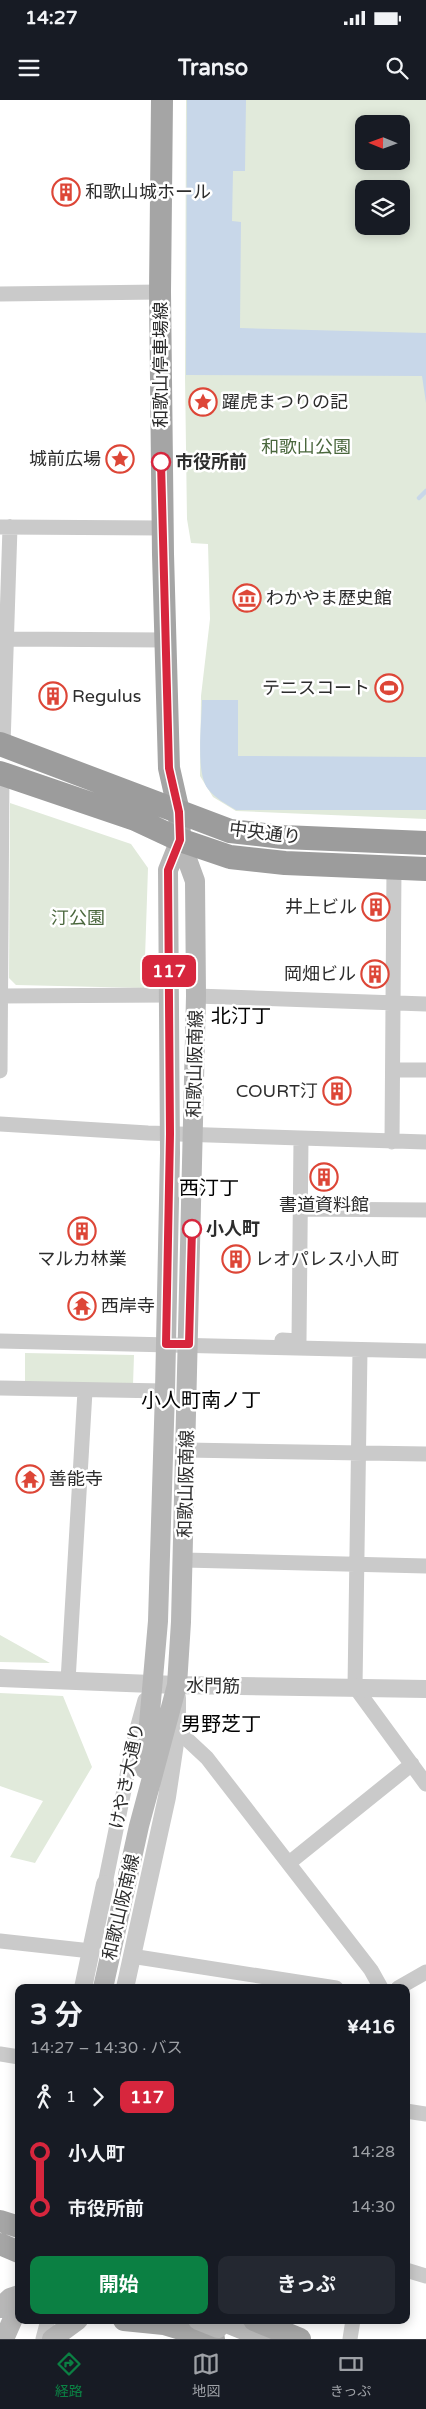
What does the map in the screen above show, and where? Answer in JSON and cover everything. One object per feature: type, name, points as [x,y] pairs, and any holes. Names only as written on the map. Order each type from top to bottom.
[{"type":"highway","name":"中央通り","points":[[2,745],[110,784],[230,831],[283,837],[426,844]]},
{"type":"highway","name":"中央通り","points":[[1,773],[135,819],[180,840],[230,857],[286,863],[426,869]]},
{"type":"main road","name":"和歌山停車場線","points":[[162,100],[160,292],[162,528],[169,768],[179,812],[180,840]]},
{"type":"main road","name":"和歌山阪南線","points":[[139,1826],[158,1621],[165,1391],[170,1134],[168,870],[180,840]]},
{"type":"main road","name":"和歌山阪南線","points":[[104,1984],[139,1826],[177,1685],[184,1560],[196,996],[195,881],[180,840]]},
{"type":"main road","points":[[0,2221],[15,2226]]},
{"type":"main road","points":[[0,2244],[15,2250]]},
{"type":"main road","points":[[0,2308],[10,2298],[15,2296]]},
{"type":"main road","points":[[4,2339],[15,2314]]},
{"type":"main road","points":[[52,2339],[73,2324]]},
{"type":"main road","points":[[164,2324],[282,2332]]},
{"type":"main road","points":[[263,2324],[282,2332]]},
{"type":"main road","points":[[209,2328],[244,2339]]},
{"type":"street","points":[[0,294],[160,292]]},
{"type":"street","points":[[2,745],[7,639],[5,527],[162,528]]},
{"type":"street","points":[[7,639],[165,640]]},
{"type":"street","points":[[0,1071],[1,773]]},
{"type":"street","points":[[392,1142],[394,868]]},
{"type":"street","points":[[1,996],[169,995]]},
{"type":"street","points":[[196,996],[426,1004]]},
{"type":"street","points":[[393,1070],[426,1070]]},
{"type":"street","points":[[0,1124],[170,1134],[426,1142]]},
{"type":"street","points":[[243,1347],[263,1340],[299,1341],[301,1139]]},
{"type":"street","points":[[301,1208],[426,1210]]},
{"type":"street","points":[[0,1341],[426,1351]]},
{"type":"street","points":[[360,1350],[355,1688],[426,1784]]},
{"type":"street","points":[[0,1388],[165,1391]]},
{"type":"street","points":[[68,1681],[85,1391]]},
{"type":"street","points":[[186,1450],[426,1454]]},
{"type":"street","points":[[184,1560],[426,1566]]},
{"type":"street","name":"水門筋","points":[[0,1678],[177,1685],[426,1689]]},
{"type":"street","name":"けやき大通り","points":[[85,1984],[135,1736],[143,1705],[153,1684]]},
{"type":"street","points":[[126,1984],[166,1796],[177,1730],[177,1685]]},
{"type":"street","points":[[177,1730],[207,1758],[371,1970],[379,1984]]},
{"type":"street","points":[[289,1863],[412,1764]]},
{"type":"street","points":[[0,1941],[92,1951]]},
{"type":"street","points":[[131,1956],[310,1984]]},
{"type":"street","points":[[405,1984],[426,1972]]},
{"type":"street","points":[[0,2054],[15,2056]]},
{"type":"street","points":[[410,2112],[426,2114]]},
{"type":"street","points":[[410,2271],[426,2276]]},
{"type":"street","points":[[43,2339],[47,2324]]},
{"type":"street","points":[[350,2339],[352,2324]]},
{"type":"green space","name":"和歌山公園","points":[[186,100],[426,100],[426,819],[236,811],[213,797],[200,776],[201,696],[210,619],[208,544],[191,543],[187,519],[185,376]]},
{"type":"green space","name":"汀公園","points":[[10,803],[131,844],[148,868],[144,988],[16,985],[9,978]]},
{"type":"green space","points":[[25,1353],[134,1355],[133,1385],[25,1383]]},
{"type":"green space","points":[[0,1635],[50,1663],[0,1662]]},
{"type":"green space","points":[[0,1693],[63,1696],[92,1767],[35,1863],[10,1857],[43,1801],[0,1786]]},
{"type":"water","points":[[187,100],[246,100],[245,171],[233,171],[232,221],[241,222],[240,328],[426,333],[426,403],[422,376],[186,375]]},
{"type":"water","points":[[202,700],[238,700],[238,756],[426,757],[426,810],[236,810],[214,795],[204,781],[200,759]]},
{"type":"waterway","points":[[419,498],[426,491]]},
{"type":"bus line","name":"117","points":[[161,462],[169,768],[179,812],[180,840],[168,870],[170,1134],[166,1344],[189,1344],[192,1229]]},
{"type":"place","name":"和歌山城ホール","points":[[66,192]]},
{"type":"place","name":"躍虎まつりの記","points":[[203,402]]},
{"type":"place","name":"城前広場","points":[[120,459]]},
{"type":"place","name":"市役所前","points":[[161,462]]},
{"type":"place","name":"わかやま歴史館","points":[[247,598]]},
{"type":"place","name":"テニスコート","points":[[389,688]]},
{"type":"place","name":"Regulus","points":[[53,696]]},
{"type":"place","name":"井上ビル","points":[[376,907]]},
{"type":"place","name":"岡畑ビル","points":[[375,974]]},
{"type":"place","name":"COURT汀","points":[[337,1091]]},
{"type":"place","name":"書道資料館","points":[[324,1177]]},
{"type":"place","name":"小人町","points":[[192,1229]]},
{"type":"place","name":"マルカ林業","points":[[82,1231]]},
{"type":"place","name":"レオパレス小人町","points":[[236,1259]]},
{"type":"place","name":"西岸寺","points":[[82,1306]]},
{"type":"place","name":"善能寺","points":[[30,1479]]},
{"type":"district","name":"北汀丁","points":[[241,1016]]},
{"type":"district","name":"西汀丁","points":[[209,1188]]},
{"type":"district","name":"小人町南ノ丁","points":[[201,1400]]},
{"type":"district","name":"男野芝丁","points":[[221,1724]]}]
